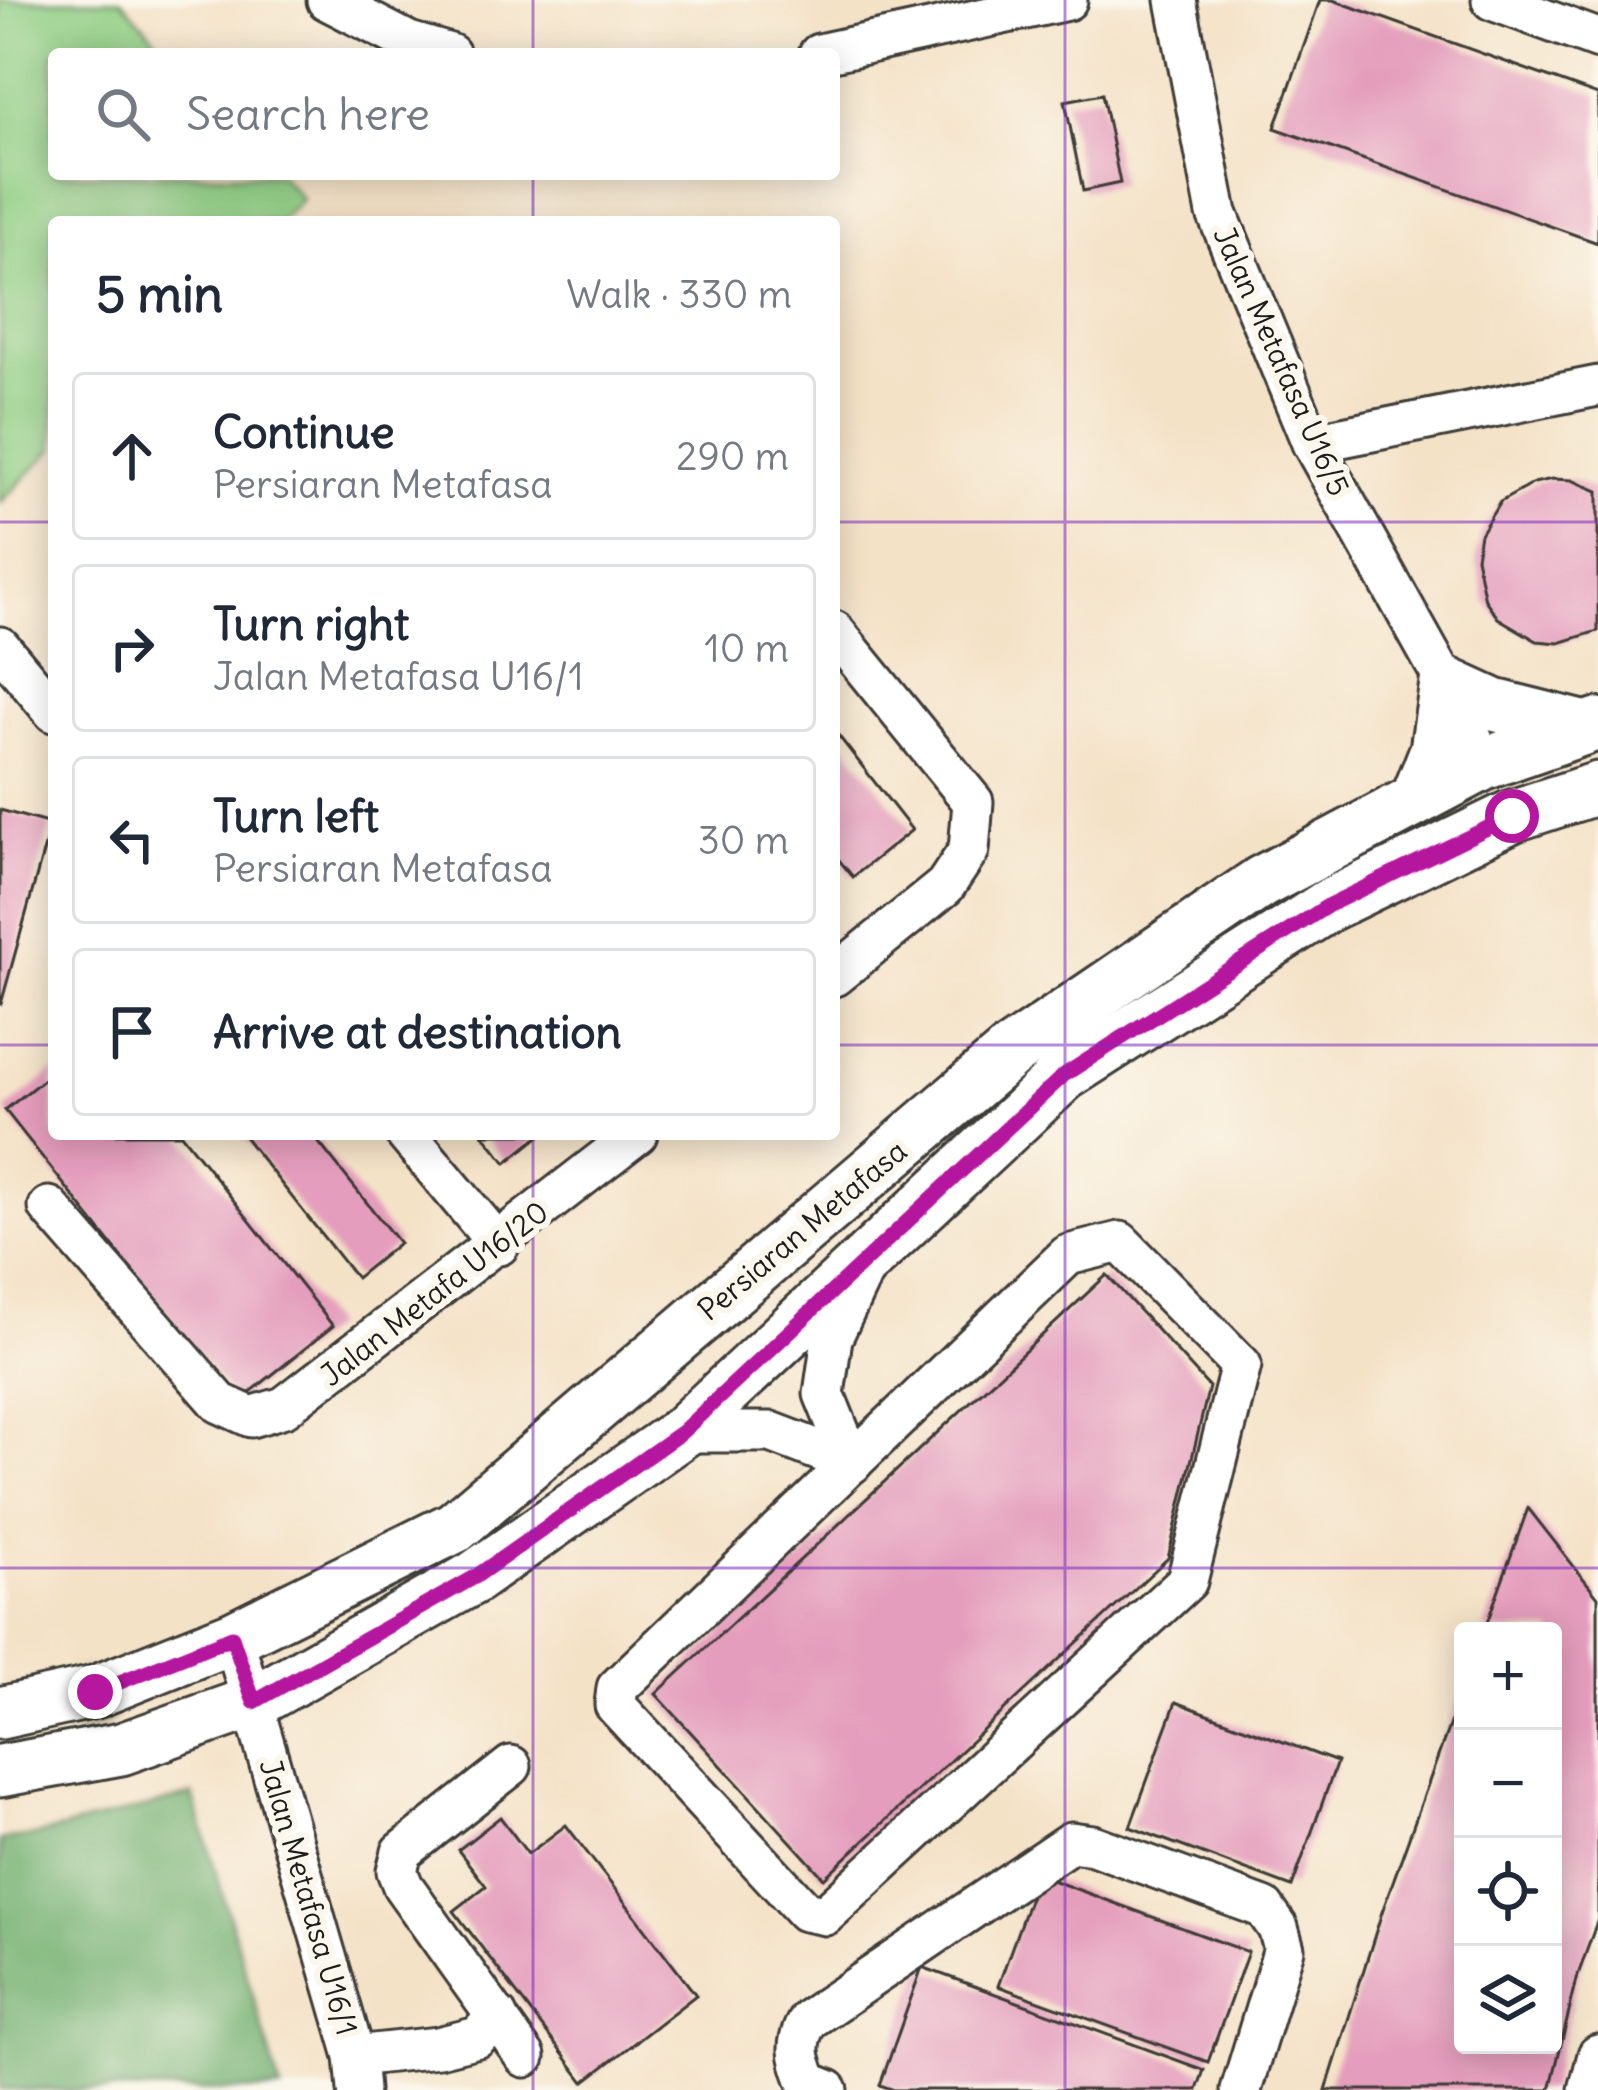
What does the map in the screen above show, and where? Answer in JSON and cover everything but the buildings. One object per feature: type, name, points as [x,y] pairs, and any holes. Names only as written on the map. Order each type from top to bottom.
[{"type":"main road","points":[[1417,798],[1436,750],[1446,683],[1494,705],[1593,726]]},
{"type":"main road","name":"Persiaran Metafasa","points":[[0,1713],[95,1692],[232,1637],[455,1527],[1010,1053],[1261,882],[1484,764],[1593,726]]},
{"type":"main road","points":[[1484,764],[1512,786],[1534,793],[1591,791]]},
{"type":"main road","name":"Persiaran Metafasa","points":[[0,1771],[121,1749],[254,1702],[475,1577],[682,1432],[1064,1075],[1329,905],[1512,816],[1591,791]]},
{"type":"street","points":[[327,0],[430,48]]},
{"type":"street","points":[[840,49],[1067,0]]},
{"type":"street","name":"Jalan Metafasa U16/5","points":[[1176,0],[1216,214],[1312,442],[1446,683],[1484,764]]},
{"type":"street","points":[[1492,0],[1598,39]]},
{"type":"street","points":[[1312,442],[1598,386]]},
{"type":"street","points":[[840,638],[973,802],[969,850],[945,886],[840,971]]},
{"type":"street","points":[[0,647],[48,705]]},
{"type":"street","points":[[411,1140],[499,1245]]},
{"type":"street","name":"Jalan Metafa U16/20","points":[[49,1207],[220,1403],[251,1417],[284,1407],[630,1140]]},
{"type":"street","points":[[1120,1242],[1241,1365],[1186,1581],[825,1915],[805,1910],[615,1705],[617,1688],[852,1463],[1068,1255],[1120,1242]]},
{"type":"street","points":[[852,1463],[824,1394],[832,1339],[872,1254]]},
{"type":"street","points":[[682,1432],[771,1432],[852,1463]]},
{"type":"street","name":"Jalan Metafasa U16/1","points":[[232,1637],[356,2073]]},
{"type":"street","points":[[511,1766],[402,1852],[397,1871],[525,2057]]},
{"type":"street","points":[[828,2090],[808,2082],[797,2056],[799,2036],[808,2020],[1071,1842],[1093,1845],[1264,1907],[1278,1928],[1284,1949],[1241,2090]]},
{"type":"street","points":[[356,2073],[478,2037],[497,2016]]},
{"type":"street","points":[[1588,2090],[1598,2055]]},
{"type":"green space","points":[[0,0],[121,0],[165,48],[48,48],[48,180],[285,180],[302,199],[285,216],[48,216],[48,454],[0,503]]},
{"type":"green space","points":[[193,1795],[281,2090],[0,2090],[0,1840],[34,1836]]},
{"type":"route","points":[[95,1692],[232,1637],[254,1702],[475,1577],[682,1432],[1064,1075],[1329,905],[1512,816]]}]
